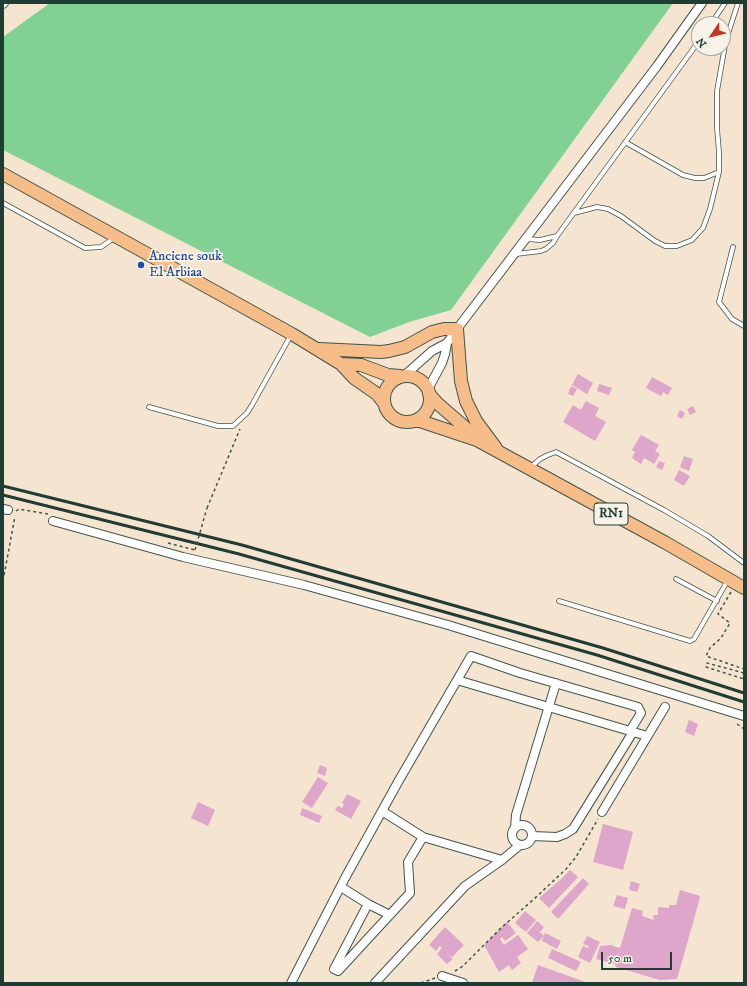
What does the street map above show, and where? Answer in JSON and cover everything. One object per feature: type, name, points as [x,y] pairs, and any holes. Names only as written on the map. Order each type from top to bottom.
[{"type":"main road","points":[[3,174],[114,237],[292,334],[341,364],[354,378],[377,394],[384,403]]},
{"type":"main road","points":[[316,349],[389,352],[405,347],[432,332],[444,329],[456,329],[461,381],[466,401],[482,431],[499,452]]},
{"type":"main road","points":[[341,364],[361,365],[388,375],[402,376],[416,377],[421,380],[429,392],[430,400],[427,411],[414,421],[402,421],[392,417],[388,413],[384,403],[383,397],[387,386],[394,378],[402,376]]},
{"type":"main road","name":"RN1","points":[[429,392],[478,440]]},
{"type":"main road","name":"RN1","points":[[414,421],[420,421],[478,440],[736,584]]},
{"type":"street","points":[[402,376],[432,351],[447,342],[657,66],[702,3]]},
{"type":"street","points":[[429,392],[442,363],[447,342]]},
{"type":"street","points":[[53,518],[183,557],[304,585],[434,621],[744,716]]},
{"type":"street","points":[[291,983],[382,811],[471,656],[556,684],[638,707],[641,714],[632,732],[573,829],[557,837],[532,836]]},
{"type":"street","points":[[458,680],[647,736]]},
{"type":"street","points":[[520,845],[512,838],[515,828],[516,814],[556,684]]},
{"type":"street","points":[[602,812],[665,707]]},
{"type":"street","points":[[382,811],[424,837],[502,860]]},
{"type":"street","points":[[375,983],[465,886],[502,860],[520,845],[530,842],[532,832],[528,826],[521,825],[515,828]]},
{"type":"street","points":[[368,904],[334,969],[338,971],[410,893],[408,862],[424,837]]},
{"type":"street","points":[[341,887],[368,904],[390,915]]},
{"type":"street","points":[[442,976],[451,981],[463,983]]},
{"type":"lane","points":[[716,16],[725,3]]},
{"type":"lane","points":[[574,213],[597,207],[608,209],[621,216],[665,246],[677,246],[692,240],[703,228],[710,209],[719,172],[717,90],[726,40],[738,3]]},
{"type":"lane","points":[[513,254],[541,251],[550,246],[691,52]]},
{"type":"lane","points":[[625,142],[683,176],[704,178],[719,172]]},
{"type":"lane","points":[[3,203],[85,248],[101,247],[114,237]]},
{"type":"lane","points":[[525,238],[540,240],[557,236]]},
{"type":"lane","points":[[733,247],[719,302],[732,319],[744,326]]},
{"type":"lane","points":[[149,407],[218,426],[233,426],[247,413],[292,334]]},
{"type":"lane","points":[[529,469],[540,459],[548,454],[556,452],[708,536],[744,563]]},
{"type":"lane","points":[[676,579],[717,601]]},
{"type":"lane","points":[[559,601],[690,641],[694,639],[717,601],[736,584]]},
{"type":"path","points":[[195,550],[207,508],[240,431]]},
{"type":"path","points":[[3,581],[16,511],[19,509],[53,518]]},
{"type":"path","points":[[736,584],[718,614],[730,623],[721,638],[710,648],[706,656],[744,669]]},
{"type":"path","points":[[744,673],[707,663],[706,667],[744,679]]},
{"type":"path","points":[[422,983],[450,974],[464,966],[501,928],[537,897],[566,869],[576,857],[602,812]]},
{"type":"green space","points":[[50,3],[673,3],[451,310],[409,322],[370,337],[3,150],[3,37]]},
{"type":"building","points":[[578,374],[593,383],[587,394],[572,385]]},
{"type":"building","points":[[652,377],[672,388],[668,395],[663,392],[661,396],[646,388]]},
{"type":"building","points":[[599,384],[612,388],[609,395],[597,391]]},
{"type":"building","points":[[571,386],[577,389],[573,396],[568,394]]},
{"type":"building","points":[[586,401],[599,408],[595,416],[606,422],[595,441],[563,422],[573,405],[581,410]]},
{"type":"building","points":[[693,406],[696,412],[690,415],[687,409]]},
{"type":"building","points":[[680,410],[685,413],[682,419],[677,416]]},
{"type":"building","points":[[641,435],[659,445],[655,451],[660,454],[654,464],[644,458],[641,464],[632,458],[635,452],[632,450]]},
{"type":"building","points":[[684,456],[693,459],[689,471],[680,467]]},
{"type":"building","points":[[659,461],[665,463],[662,470],[656,467]]},
{"type":"building","points":[[679,470],[690,476],[684,486],[674,480]]},
{"type":"building","points":[[689,720],[698,724],[694,736],[685,732]]},
{"type":"building","points":[[320,765],[327,768],[325,776],[317,773]]},
{"type":"building","points":[[318,777],[328,783],[312,808],[302,802]]},
{"type":"building","points":[[347,794],[361,801],[351,819],[335,810],[338,806],[342,808],[344,804],[342,803]]},
{"type":"building","points":[[198,802],[215,810],[208,826],[191,818]]},
{"type":"building","points":[[302,808],[322,816],[319,823],[300,815]]},
{"type":"building","points":[[603,824],[633,832],[623,870],[593,862]]},
{"type":"building","points":[[570,870],[578,877],[549,908],[539,898]]},
{"type":"building","points":[[583,878],[589,884],[558,919],[551,912]]},
{"type":"building","points":[[631,881],[640,884],[637,892],[629,890]]},
{"type":"building","points":[[680,890],[700,896],[700,898],[677,979],[660,980],[616,967],[615,964],[596,959],[600,946],[611,945],[620,948],[632,908],[643,911],[642,916],[654,920],[653,915],[658,915],[658,907],[669,908],[669,905],[676,905]]},
{"type":"building","points":[[617,895],[628,898],[625,909],[613,906]]},
{"type":"building","points":[[525,911],[536,920],[526,932],[515,923]]},
{"type":"building","points":[[537,921],[544,927],[540,932],[533,926]]},
{"type":"building","points":[[507,922],[516,933],[505,941],[502,937],[500,939],[504,945],[518,935],[528,949],[517,957],[521,963],[512,970],[509,965],[499,972],[484,945]]},
{"type":"building","points":[[533,926],[544,936],[538,942],[527,933]]},
{"type":"building","points":[[445,927],[464,945],[452,957],[446,953],[453,959],[447,964],[437,954],[442,948],[440,946],[436,951],[429,945]]},
{"type":"building","points":[[545,933],[561,941],[557,949],[542,941]]},
{"type":"building","points":[[587,936],[600,942],[590,963],[578,957],[583,946],[588,948],[589,946],[583,944]]},
{"type":"building","points":[[552,949],[581,962],[576,971],[548,958]]},
{"type":"building","points":[[538,965],[588,983],[532,983]]},
{"type":"railway","points":[[3,486],[242,545],[603,648],[744,693]]},
{"type":"railway","points":[[3,495],[239,554],[597,655],[744,702]]},
{"type":"place","name":"Anciene souk El Arbiaa","points":[[141,265]]}]
